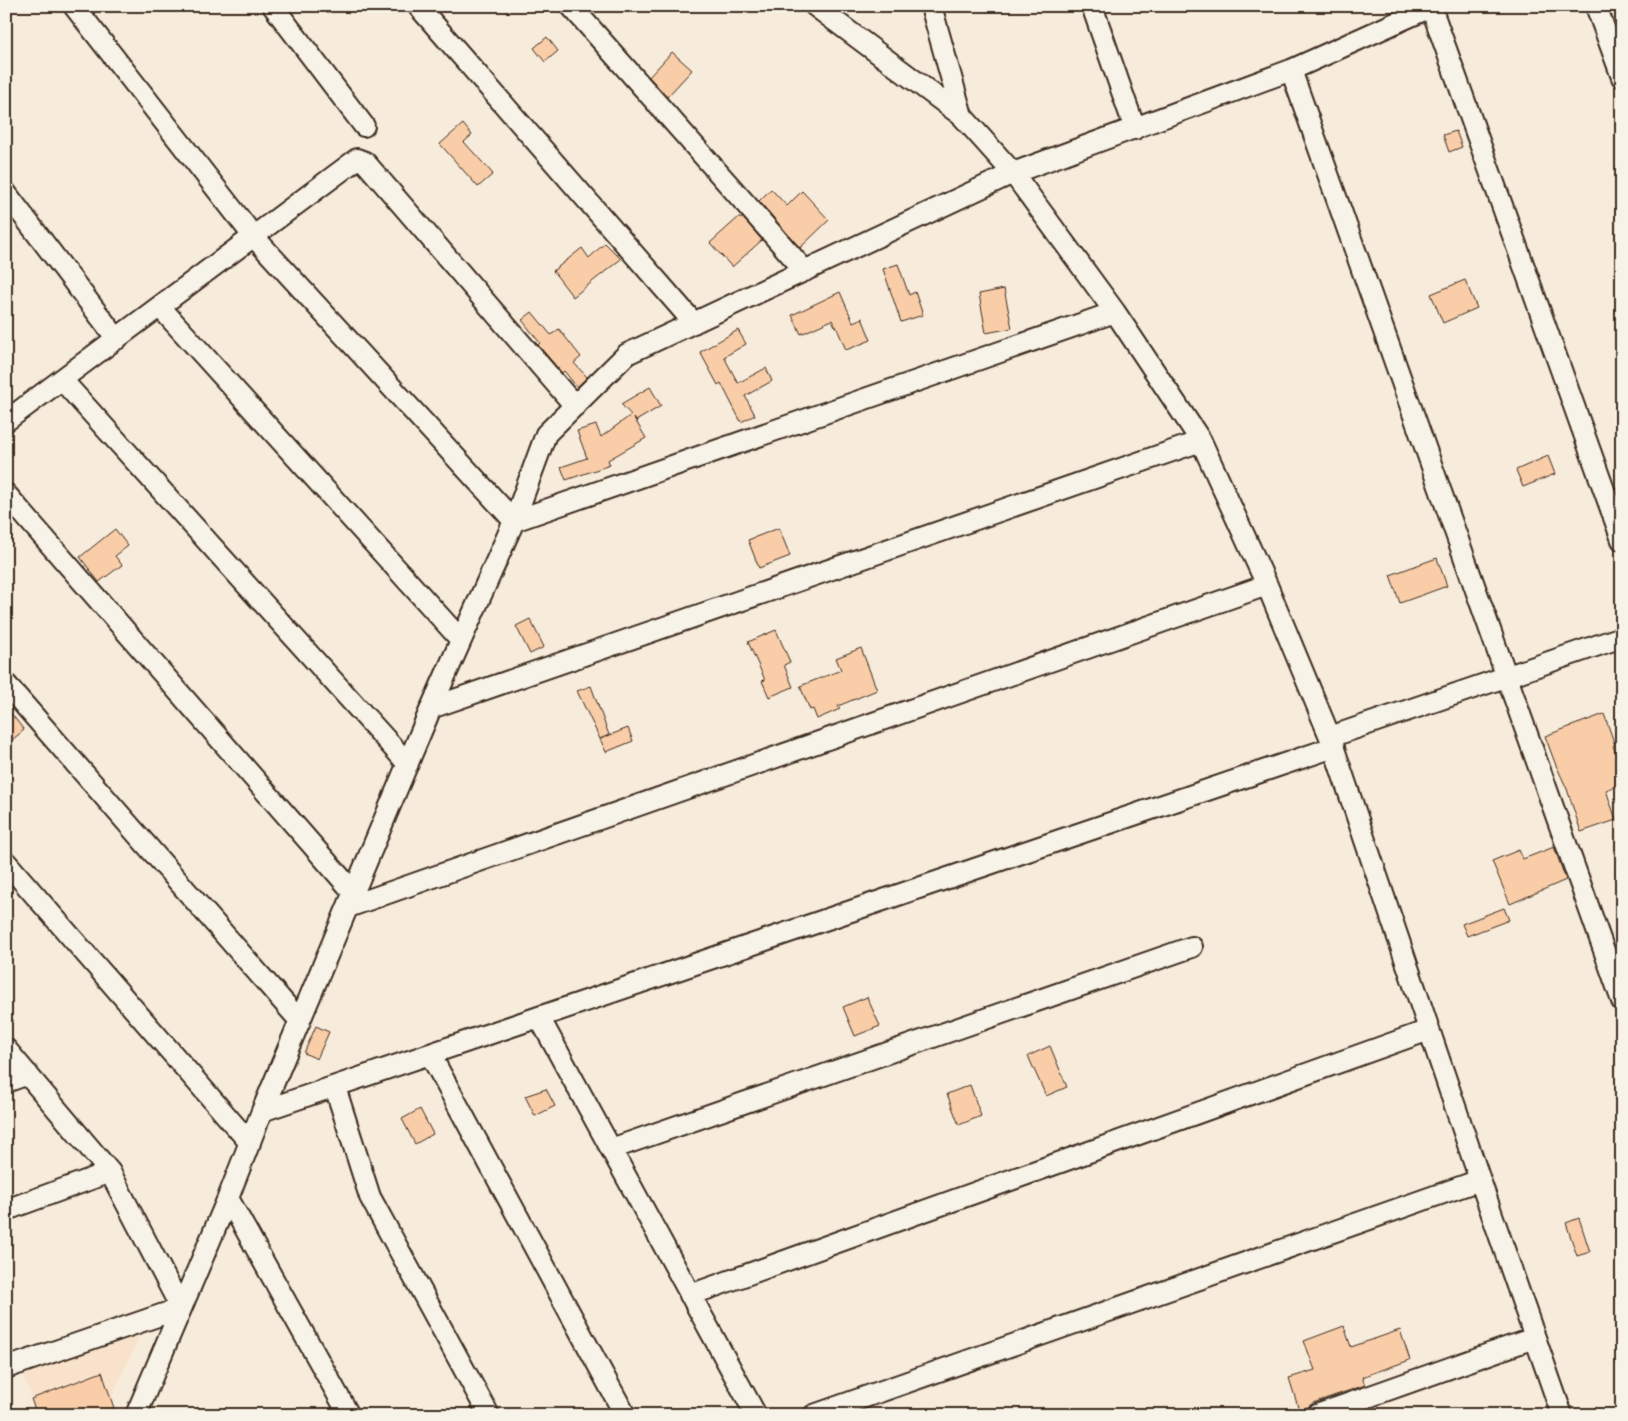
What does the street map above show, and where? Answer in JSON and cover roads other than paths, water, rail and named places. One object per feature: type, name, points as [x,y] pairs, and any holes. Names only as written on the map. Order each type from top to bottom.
[{"type":"street","points":[[74,6],[254,237],[514,522]]},
{"type":"street","points":[[273,6],[364,126]]},
{"type":"street","points":[[418,6],[694,323]]},
{"type":"street","points":[[571,6],[805,271]]},
{"type":"street","points":[[815,6],[962,116],[1013,173],[1115,312],[1201,441],[1267,585],[1332,742],[1480,1180],[1562,1415]]},
{"type":"street","points":[[931,6],[962,116]]},
{"type":"street","points":[[1092,6],[1135,129]]},
{"type":"street","points":[[1596,6],[1622,77]]},
{"type":"street","points":[[136,1415],[431,708],[514,522],[546,434],[627,354],[1013,173],[1291,70],[1432,7],[1622,540]]},
{"type":"street","points":[[1291,70],[1622,1001]]},
{"type":"street","points":[[6,421],[357,159],[365,162],[575,406]]},
{"type":"street","points":[[6,193],[117,339]]},
{"type":"street","points":[[160,307],[461,640]]},
{"type":"street","points":[[514,522],[1115,312]]},
{"type":"street","points":[[62,380],[408,764]]},
{"type":"street","points":[[431,708],[1201,441]]},
{"type":"street","points":[[6,494],[351,900]]},
{"type":"street","points":[[351,900],[1267,585]]},
{"type":"street","points":[[262,1112],[1332,742],[1506,676],[1622,637]]},
{"type":"street","points":[[6,684],[300,1021]]},
{"type":"street","points":[[6,862],[250,1143]]},
{"type":"street","points":[[611,1149],[1192,947]]},
{"type":"street","points":[[539,1017],[756,1415]]},
{"type":"street","points":[[690,1295],[1429,1030]]},
{"type":"street","points":[[6,1049],[110,1172],[181,1308]]},
{"type":"street","points":[[430,1054],[625,1415]]},
{"type":"street","points":[[6,1082],[28,1074]]},
{"type":"street","points":[[335,1087],[370,1196],[489,1415]]},
{"type":"street","points":[[6,1210],[110,1172]]},
{"type":"street","points":[[814,1415],[1480,1180]]},
{"type":"street","points":[[228,1198],[346,1414]]},
{"type":"street","points":[[6,1368],[181,1308]]},
{"type":"street","points":[[1317,1415],[1534,1338]]}]
